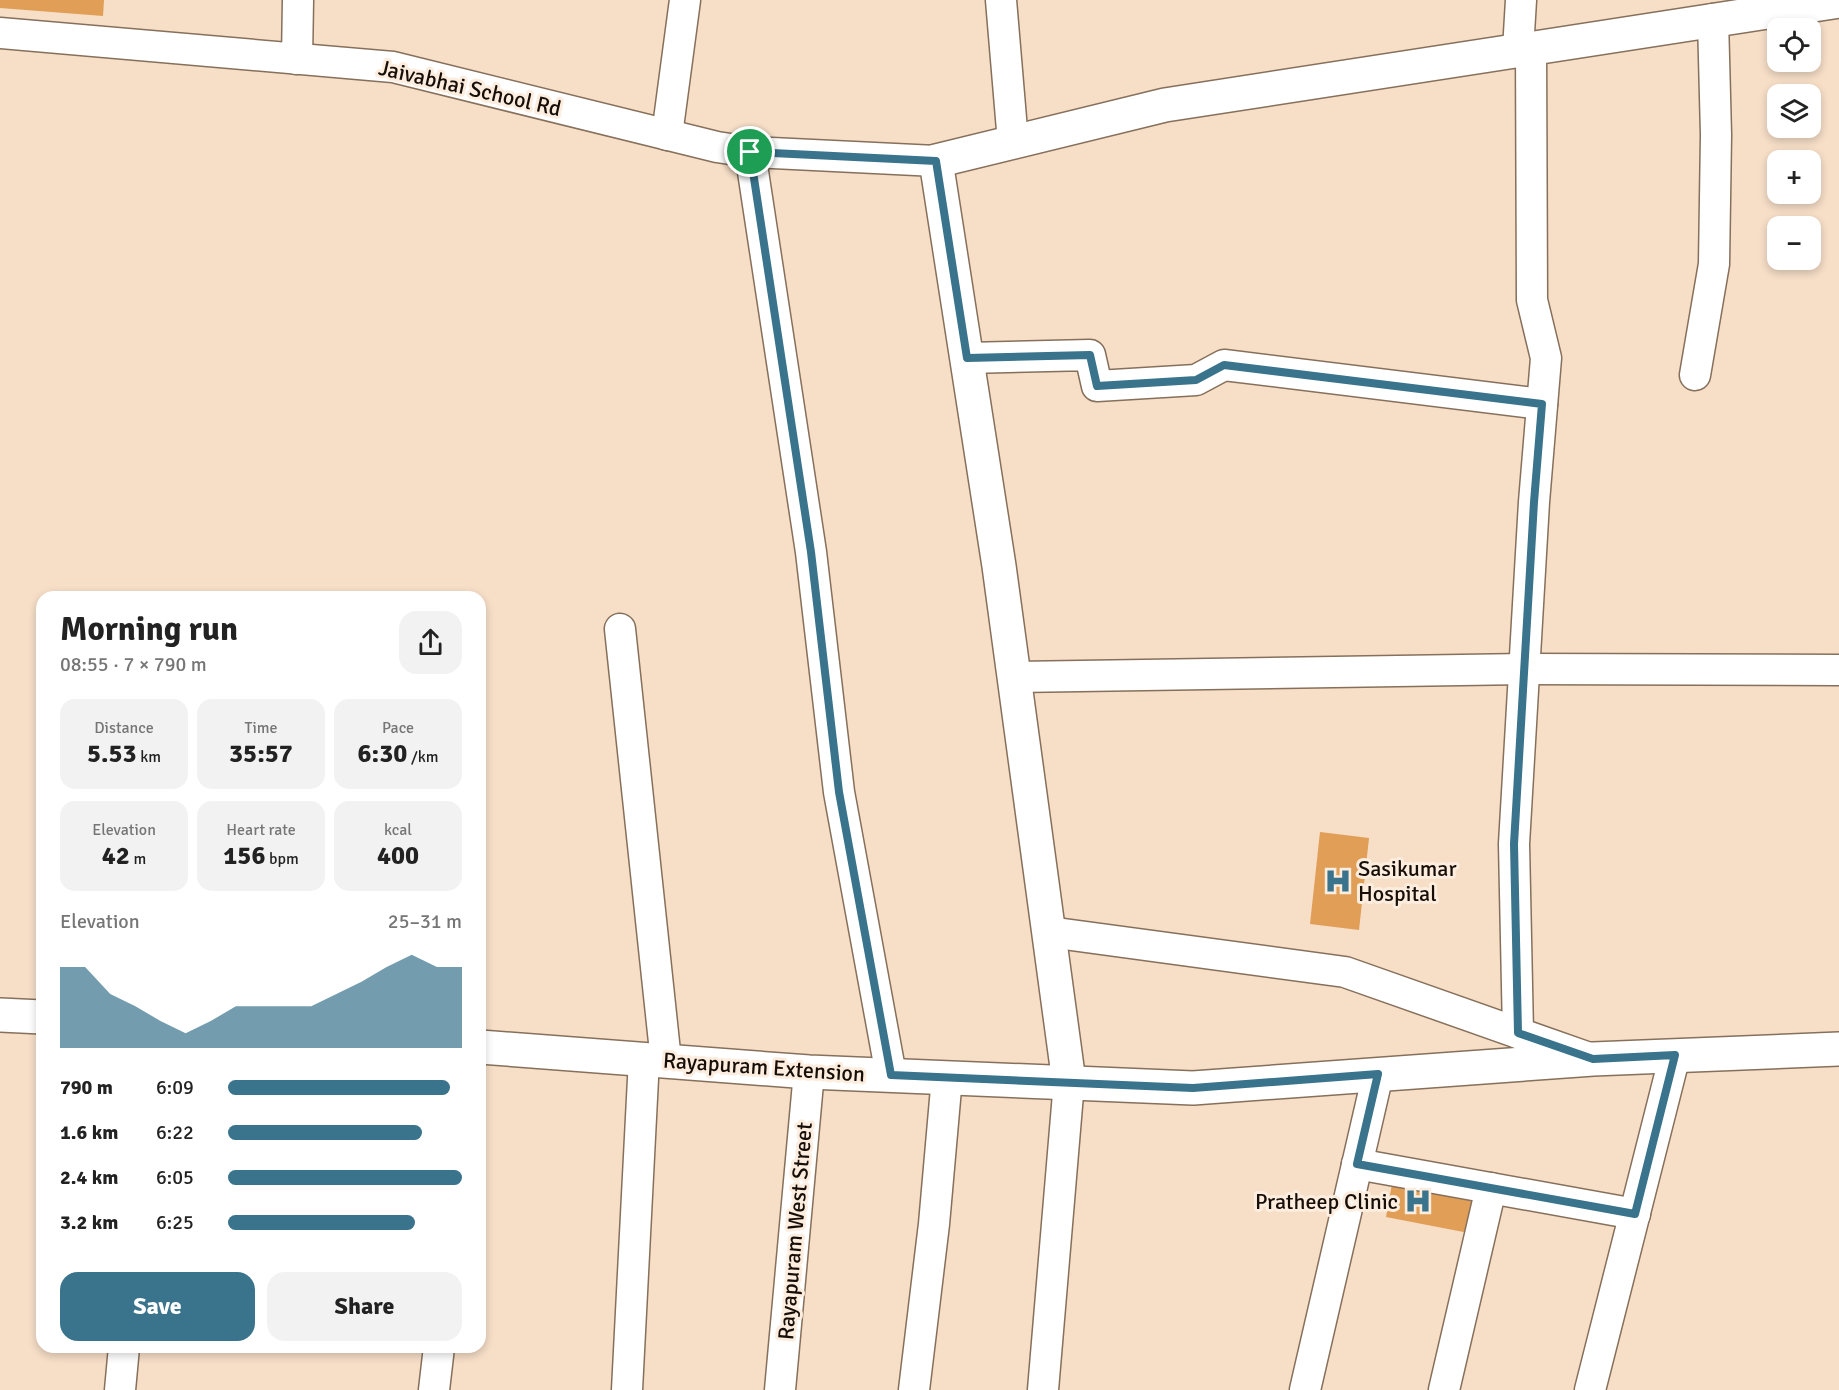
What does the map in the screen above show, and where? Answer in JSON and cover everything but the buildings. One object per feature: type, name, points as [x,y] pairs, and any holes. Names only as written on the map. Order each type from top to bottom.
[{"type":"street","points":[[297,59],[298,0]]},
{"type":"street","points":[[667,135],[685,0]]},
{"type":"street","points":[[1001,0],[1013,142]]},
{"type":"street","points":[[1518,1033],[1514,844],[1534,502],[1546,358],[1532,300],[1525,49],[1521,0]]},
{"type":"street","points":[[1043,1390],[1069,1082],[1014,677],[936,161],[1165,105],[1839,1]]},
{"type":"street","points":[[1695,375],[1714,264],[1716,135],[1713,19]]},
{"type":"street","name":"Jaivabhai School Rd","points":[[0,33],[393,68],[717,147],[750,152],[936,161]]},
{"type":"street","points":[[750,152],[811,552],[839,792],[891,1075]]},
{"type":"street","points":[[967,358],[1090,355],[1097,386],[1196,380],[1224,365],[1542,404]]},
{"type":"street","points":[[620,629],[655,1060],[627,1390]]},
{"type":"street","points":[[1014,677],[1525,669],[1839,670]]},
{"type":"street","points":[[1049,932],[1345,972],[1593,1059]]},
{"type":"street","points":[[0,1014],[36,1017]]},
{"type":"street","name":"Rayapuram Extension","points":[[486,1047],[809,1072],[1193,1088],[1593,1059],[1839,1049]]},
{"type":"street","points":[[1590,1390],[1675,1055]]},
{"type":"street","name":"Rayapuram West Street","points":[[780,1390],[809,1072]]},
{"type":"street","points":[[1305,1390],[1378,1074]]},
{"type":"street","points":[[914,1390],[934,1224],[947,1077]]},
{"type":"street","points":[[1357,1164],[1635,1214]]},
{"type":"street","points":[[1444,1390],[1491,1188]]},
{"type":"street","points":[[120,1390],[123,1353]]},
{"type":"street","points":[[434,1390],[438,1353]]},
{"type":"place","name":"Sasikumar Hospital","points":[[1338,881]]},
{"type":"place","name":"Pratheep Clinic","points":[[1418,1201]]},
{"type":"route","points":[[750,152],[936,161],[967,358],[1090,355],[1097,386],[1196,380],[1224,365],[1542,404],[1514,844],[1518,1033],[1593,1059],[1675,1055],[1635,1214],[1357,1164],[1378,1074],[1193,1088],[891,1075],[839,792],[811,552],[750,152]]}]
